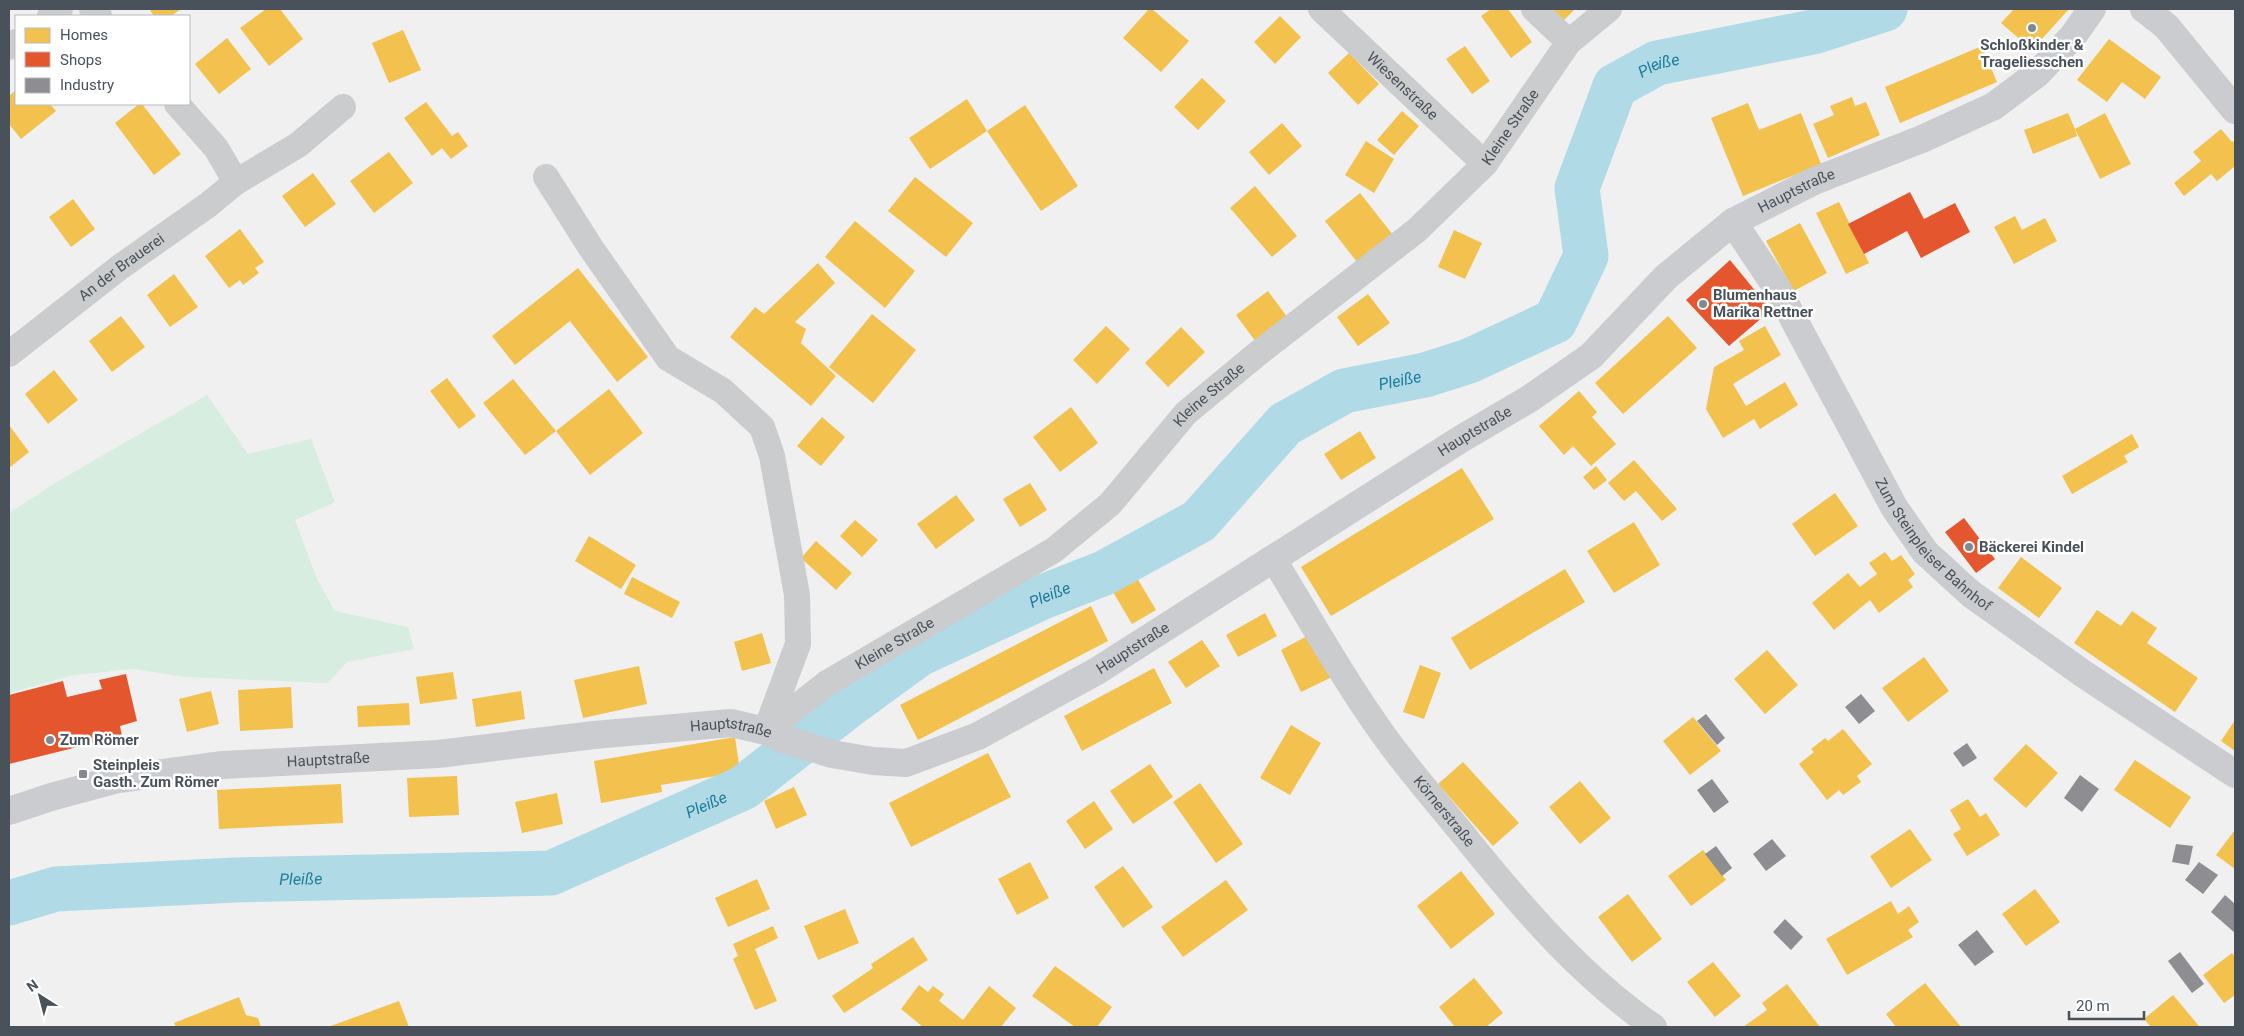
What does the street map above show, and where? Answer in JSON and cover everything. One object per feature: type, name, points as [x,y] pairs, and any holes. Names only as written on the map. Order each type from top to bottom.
[{"type":"main road","name":"Hauptstraße","points":[[9,811],[50,797],[118,779],[223,765],[438,754],[594,735],[731,723],[773,734],[832,754],[874,761],[906,762],[978,736],[1097,671],[1274,560],[1453,444],[1529,399],[1591,356],[1666,278],[1733,222],[1814,182],[1922,139],[1994,106],[2038,73],[2073,36],[2092,9]]},
{"type":"main road","points":[[2144,9],[2166,26],[2235,110]]},
{"type":"main road","name":"Zum Steinpleiser Bahnhof","points":[[1733,222],[1777,288],[1894,507],[1925,552],[1971,594],[2077,670],[2235,774]]},
{"type":"street","name":"Wiesenstraße","points":[[1321,9],[1485,164]]},
{"type":"street","points":[[1534,9],[1569,42]]},
{"type":"street","name":"Kleine Straße","points":[[773,734],[827,683],[1054,550],[1110,504],[1186,413],[1256,355],[1417,230],[1485,164],[1569,42],[1609,9]]},
{"type":"street","points":[[178,105],[216,148],[236,182]]},
{"type":"street","name":"An der Brauerei","points":[[9,354],[120,267],[208,205],[236,182],[298,145],[343,107]]},
{"type":"street","points":[[546,177],[591,248],[668,358],[723,391],[762,427],[772,456],[797,595],[798,644],[773,734]]},
{"type":"street","name":"Körnerstraße","points":[[1274,560],[1339,669],[1385,737],[1511,894],[1581,970],[1623,1006],[1654,1027]]},
{"type":"green space","points":[[207,395],[248,454],[311,439],[335,502],[295,520],[317,579],[335,611],[408,627],[414,649],[347,662],[328,683],[185,677],[134,669],[74,675],[9,693],[9,513],[55,483]]},
{"type":"building: Homes","points":[[149,9],[181,9],[172,15],[153,15]]},
{"type":"building: Homes","points":[[266,9],[280,9],[303,39],[269,66],[240,28]]},
{"type":"building: Homes","points":[[1149,9],[1152,9],[1189,41],[1161,72],[1123,38]]},
{"type":"building: Homes","points":[[1491,9],[1508,9],[1532,42],[1511,58],[1481,16]]},
{"type":"building: Homes","points":[[1548,9],[1575,9],[1562,22]]},
{"type":"building: Homes","points":[[2014,9],[2069,9],[2032,50],[2001,23]]},
{"type":"building: Homes","points":[[1280,16],[1301,37],[1275,64],[1254,42]]},
{"type":"building: Homes","points":[[403,30],[421,70],[389,83],[372,43]]},
{"type":"building: Homes","points":[[227,38],[251,69],[219,94],[195,64]]},
{"type":"building: Homes","points":[[2109,39],[2161,77],[2145,99],[2122,82],[2107,102],[2077,80]]},
{"type":"building: Homes","points":[[1465,46],[1490,81],[1472,94],[1446,59]]},
{"type":"building: Homes","points":[[1982,46],[1997,82],[1900,123],[1885,87]]},
{"type":"building: Homes","points":[[1349,53],[1379,84],[1358,105],[1328,73]]},
{"type":"building: Homes","points":[[1202,78],[1226,101],[1198,130],[1174,107]]},
{"type":"building: Homes","points":[[15,91],[15,105],[51,105],[56,111],[21,139],[9,124],[9,96]]},
{"type":"building: Homes","points":[[1852,97],[1855,106],[1866,102],[1880,135],[1828,158],[1813,124],[1834,115],[1830,106]]},
{"type":"building: Homes","points":[[967,99],[987,131],[930,169],[909,138]]},
{"type":"building: Homes","points":[[426,102],[452,136],[458,132],[468,146],[451,159],[442,148],[432,156],[404,118]]},
{"type":"building: Homes","points":[[1748,103],[1759,130],[1801,113],[1821,164],[1743,196],[1711,118]]},
{"type":"building: Homes","points":[[138,105],[143,105],[181,154],[154,175],[115,123]]},
{"type":"building: Homes","points":[[1025,105],[1078,186],[1041,211],[987,131]]},
{"type":"building: Homes","points":[[1402,111],[1419,126],[1394,155],[1377,140]]},
{"type":"building: Homes","points":[[2068,113],[2077,136],[2033,154],[2024,130]]},
{"type":"building: Homes","points":[[2105,113],[2131,164],[2100,179],[2075,129]]},
{"type":"building: Homes","points":[[1282,123],[1302,146],[1269,175],[1249,152]]},
{"type":"building: Homes","points":[[2221,129],[2235,143],[2235,166],[2217,181],[2211,174],[2184,196],[2174,183],[2201,161],[2193,152]]},
{"type":"building: Homes","points":[[1366,141],[1394,159],[1374,193],[1345,175]]},
{"type":"building: Homes","points":[[389,152],[413,183],[374,213],[350,181]]},
{"type":"building: Homes","points":[[313,173],[336,204],[305,227],[282,196]]},
{"type":"building: Homes","points":[[915,177],[973,223],[946,257],[888,211]]},
{"type":"building: Homes","points":[[1255,186],[1297,236],[1272,257],[1230,208]]},
{"type":"building: Homes","points":[[1360,193],[1393,235],[1357,262],[1325,221]]},
{"type":"building: Homes","points":[[73,199],[95,229],[71,247],[49,217]]},
{"type":"building: Homes","points":[[1839,202],[1869,263],[1846,274],[1816,213]]},
{"type":"building: Homes","points":[[2015,216],[2022,230],[2045,218],[2057,241],[2014,264],[1994,227]]},
{"type":"building: Homes","points":[[855,221],[915,271],[885,308],[825,257]]},
{"type":"building: Homes","points":[[1800,223],[1827,273],[1794,291],[1766,241]]},
{"type":"building: Homes","points":[[240,229],[264,262],[255,268],[259,273],[243,285],[240,280],[229,288],[205,256]]},
{"type":"building: Homes","points":[[1454,230],[1482,243],[1465,279],[1438,267]]},
{"type":"building: Homes","points":[[818,263],[835,283],[795,322],[806,329],[801,343],[836,376],[811,406],[730,337],[755,307],[764,314]]},
{"type":"building: Homes","points":[[578,268],[648,357],[617,382],[570,321],[515,365],[492,336]]},
{"type":"building: Homes","points":[[174,274],[198,307],[170,327],[147,295]]},
{"type":"building: Homes","points":[[1268,291],[1288,318],[1256,342],[1236,315]]},
{"type":"building: Homes","points":[[1368,294],[1390,323],[1358,346],[1337,317]]},
{"type":"building: Homes","points":[[872,314],[916,350],[873,403],[829,367]]},
{"type":"building: Homes","points":[[121,316],[145,347],[112,372],[89,341]]},
{"type":"building: Homes","points":[[1668,316],[1697,348],[1623,414],[1595,383]]},
{"type":"building: Homes","points":[[1106,326],[1130,349],[1097,384],[1073,360]]},
{"type":"building: Homes","points":[[1765,326],[1781,355],[1733,384],[1746,406],[1785,382],[1798,405],[1760,429],[1754,419],[1723,438],[1706,409],[1714,367],[1744,350],[1739,341]]},
{"type":"building: Homes","points":[[1181,327],[1205,352],[1168,387],[1145,363]]},
{"type":"building: Homes","points":[[54,370],[78,400],[48,424],[25,394]]},
{"type":"building: Homes","points":[[447,378],[476,416],[459,429],[430,391]]},
{"type":"building: Homes","points":[[513,379],[556,431],[525,455],[483,403]]},
{"type":"building: Homes","points":[[609,389],[643,433],[590,475],[556,431]]},
{"type":"building: Homes","points":[[1579,391],[1597,412],[1592,417],[1616,444],[1591,466],[1573,446],[1564,455],[1539,426]]},
{"type":"building: Homes","points":[[1071,407],[1098,443],[1060,472],[1033,437]]},
{"type":"building: Homes","points":[[822,417],[845,437],[821,466],[797,446]]},
{"type":"building: Homes","points":[[9,425],[29,452],[9,468]]},
{"type":"building: Homes","points":[[1360,431],[1376,458],[1341,480],[1324,454]]},
{"type":"building: Homes","points":[[2132,434],[2139,447],[2124,456],[2128,462],[2072,494],[2062,476]]},
{"type":"building: Homes","points":[[1634,460],[1677,509],[1662,521],[1636,491],[1624,501],[1608,483]]},
{"type":"building: Homes","points":[[1596,466],[1607,480],[1594,490],[1583,477]]},
{"type":"building: Homes","points":[[1462,468],[1494,519],[1331,616],[1301,567]]},
{"type":"building: Homes","points":[[1030,483],[1047,510],[1020,527],[1003,499]]},
{"type":"building: Homes","points":[[1835,493],[1858,526],[1815,556],[1792,524]]},
{"type":"building: Homes","points":[[956,495],[975,520],[936,549],[917,524]]},
{"type":"building: Homes","points":[[855,520],[878,540],[862,557],[840,536]]},
{"type":"building: Homes","points":[[1634,522],[1660,565],[1614,593],[1587,551]]},
{"type":"building: Homes","points":[[589,536],[636,565],[621,589],[575,561]]},
{"type":"building: Homes","points":[[816,541],[852,573],[836,590],[801,558]]},
{"type":"building: Homes","points":[[1885,552],[1892,561],[1901,555],[1915,574],[1908,580],[1913,587],[1879,613],[1870,600],[1834,630],[1812,603],[1848,573],[1860,587],[1877,574],[1869,563]]},
{"type":"building: Homes","points":[[2021,557],[2062,588],[2039,618],[1998,588]]},
{"type":"building: Homes","points":[[1565,569],[1585,602],[1470,670],[1451,638]]},
{"type":"building: Homes","points":[[632,577],[680,602],[672,618],[624,594]]},
{"type":"building: Homes","points":[[1137,578],[1156,610],[1132,624],[1113,592]]},
{"type":"building: Homes","points":[[1091,606],[1108,641],[918,740],[900,705]]},
{"type":"building: Homes","points":[[2097,610],[2121,626],[2132,611],[2157,628],[2147,643],[2198,678],[2175,712],[2074,643]]},
{"type":"building: Homes","points":[[1265,613],[1277,636],[1238,657],[1226,635]]},
{"type":"building: Homes","points":[[762,633],[771,663],[742,671],[734,642]]},
{"type":"building: Homes","points":[[1311,634],[1332,677],[1301,692],[1281,650]]},
{"type":"building: Homes","points":[[1202,640],[1220,666],[1186,688],[1168,662]]},
{"type":"building: Homes","points":[[1767,650],[1798,685],[1765,714],[1734,679]]},
{"type":"building: Homes","points":[[1924,657],[1949,691],[1908,722],[1882,688]]},
{"type":"building: Homes","points":[[1420,665],[1441,673],[1424,719],[1403,712]]},
{"type":"building: Homes","points":[[639,666],[647,704],[583,718],[574,680]]},
{"type":"building: Homes","points":[[1154,668],[1172,703],[1082,751],[1064,716]]},
{"type":"building: Homes","points":[[453,672],[457,699],[420,704],[416,677]]},
{"type":"building: Homes","points":[[291,687],[293,728],[240,731],[238,690]]},
{"type":"building: Homes","points":[[211,691],[219,724],[187,732],[179,699]]},
{"type":"building: Homes","points":[[521,691],[525,719],[476,727],[472,699]]},
{"type":"building: Homes","points":[[409,703],[410,725],[358,727],[357,706]]},
{"type":"building: Homes","points":[[1693,717],[1721,751],[1690,775],[1663,741]]},
{"type":"building: Homes","points":[[2235,720],[2235,751],[2221,741]]},
{"type":"building: Homes","points":[[1291,725],[1321,743],[1290,795],[1260,778]]},
{"type":"building: Homes","points":[[1843,729],[1872,764],[1857,776],[1861,782],[1843,795],[1839,790],[1827,800],[1799,764],[1814,752],[1811,749],[1825,738],[1828,741]]},
{"type":"building: Homes","points":[[735,737],[740,772],[661,785],[662,792],[601,803],[594,761]]},
{"type":"building: Homes","points":[[2026,744],[2058,773],[2026,808],[1993,779]]},
{"type":"building: Homes","points":[[988,753],[1011,797],[911,847],[889,803]]},
{"type":"building: Homes","points":[[2135,760],[2191,797],[2170,828],[2114,790]]},
{"type":"building: Homes","points":[[1463,762],[1519,823],[1493,846],[1438,784]]},
{"type":"building: Homes","points":[[1150,764],[1173,797],[1133,824],[1110,791]]},
{"type":"building: Homes","points":[[457,776],[459,815],[409,817],[407,778]]},
{"type":"building: Homes","points":[[1580,781],[1611,818],[1580,844],[1549,807]]},
{"type":"building: Homes","points":[[1200,783],[1243,844],[1216,863],[1173,802]]},
{"type":"building: Homes","points":[[341,784],[343,823],[219,829],[217,790]]},
{"type":"building: Homes","points":[[794,787],[807,815],[776,829],[764,801]]},
{"type":"building: Homes","points":[[557,793],[563,824],[522,833],[515,802]]},
{"type":"building: Homes","points":[[1968,799],[1980,817],[1986,813],[2000,835],[1967,856],[1953,834],[1961,829],[1950,810]]},
{"type":"building: Homes","points":[[1094,801],[1113,829],[1085,849],[1066,821]]},
{"type":"building: Homes","points":[[1910,829],[1932,860],[1891,888],[1870,856]]},
{"type":"building: Homes","points":[[2235,830],[2235,869],[2216,855]]},
{"type":"building: Homes","points":[[1703,850],[1726,880],[1691,906],[1668,876]]},
{"type":"building: Homes","points":[[1030,862],[1049,898],[1017,915],[998,879]]},
{"type":"building: Homes","points":[[1123,866],[1153,907],[1123,928],[1094,887]]},
{"type":"building: Homes","points":[[1461,871],[1495,914],[1451,949],[1417,906]]},
{"type":"building: Homes","points":[[757,879],[770,909],[728,927],[715,898]]},
{"type":"building: Homes","points":[[1226,880],[1248,910],[1183,957],[1161,927]]},
{"type":"building: Homes","points":[[2035,889],[2060,922],[2026,946],[2002,914]]},
{"type":"building: Homes","points":[[1628,894],[1662,939],[1632,962],[1598,917]]},
{"type":"building: Homes","points":[[1891,901],[1898,914],[1909,906],[1919,922],[1908,930],[1913,937],[1847,975],[1826,939]]},
{"type":"building: Homes","points":[[845,909],[859,943],[818,960],[804,926]]},
{"type":"building: Homes","points":[[773,926],[778,938],[755,949],[777,1001],[755,1010],[733,959],[738,956],[733,944]]},
{"type":"building: Homes","points":[[913,937],[928,960],[844,1013],[832,996],[873,968],[871,964]]},
{"type":"building: Homes","points":[[2232,953],[2235,957],[2235,995],[2224,1003],[2203,975]]},
{"type":"building: Homes","points":[[1713,962],[1741,996],[1715,1017],[1687,982]]},
{"type":"building: Homes","points":[[1055,966],[1112,1007],[1097,1027],[1075,1027],[1032,996]]},
{"type":"building: Homes","points":[[1474,978],[1503,1013],[1486,1027],[1455,1027],[1439,1007]]},
{"type":"building: Homes","points":[[1925,983],[1961,1027],[1896,1027],[1886,1014]]},
{"type":"building: Homes","points":[[1787,984],[1820,1027],[1743,1027],[1767,1010],[1762,1003]]},
{"type":"building: Homes","points":[[919,985],[928,992],[933,986],[944,994],[939,1001],[963,1020],[989,986],[1016,1008],[1001,1027],[923,1027],[901,1009]]},
{"type":"building: Homes","points":[[2173,995],[2198,1027],[2151,1027],[2144,1019]]},
{"type":"building: Homes","points":[[239,997],[246,1015],[258,1018],[261,1027],[176,1027],[174,1023]]},
{"type":"building: Homes","points":[[399,1001],[409,1027],[328,1027]]},
{"type":"building: Shops","points":[[1910,192],[1924,219],[1955,203],[1970,232],[1921,258],[1907,231],[1864,254],[1848,224]]},
{"type":"building: Shops","points":[[1730,260],[1771,310],[1729,346],[1686,300]]},
{"type":"building: Shops","points":[[1964,518],[1995,559],[1976,573],[1945,532]]},
{"type":"building: Shops","points":[[126,674],[137,721],[120,726],[122,736],[9,764],[9,695],[63,681],[67,697],[102,689],[99,680]]},
{"type":"building: Industry","points":[[1861,694],[1875,711],[1859,724],[1845,707]]},
{"type":"building: Industry","points":[[1706,714],[1725,738],[1717,745],[1697,721]]},
{"type":"building: Industry","points":[[1967,743],[1977,758],[1963,767],[1953,753]]},
{"type":"building: Industry","points":[[2080,775],[2099,789],[2082,812],[2064,798]]},
{"type":"building: Industry","points":[[1712,779],[1729,802],[1714,813],[1697,790]]},
{"type":"building: Industry","points":[[1772,839],[1786,856],[1766,871],[1753,854]]},
{"type":"building: Industry","points":[[2176,844],[2193,846],[2189,865],[2172,862]]},
{"type":"building: Industry","points":[[1716,846],[1732,868],[1722,876],[1705,854]]},
{"type":"building: Industry","points":[[2199,862],[2218,875],[2203,894],[2185,880]]},
{"type":"building: Industry","points":[[2225,895],[2235,904],[2235,933],[2211,912]]},
{"type":"building: Industry","points":[[1785,919],[1803,937],[1791,950],[1773,932]]},
{"type":"building: Industry","points":[[1977,930],[1994,952],[1975,966],[1958,945]]},
{"type":"building: Industry","points":[[2180,952],[2204,984],[2192,993],[2168,961]]},
{"type":"waterway","name":"Pleiße","points":[[9,903],[56,889],[235,880],[551,873],[743,788],[849,705],[919,654],[1040,598],[1104,573],[1199,521],[1285,424],[1344,391],[1425,375],[1469,361],[1555,321],[1586,256],[1577,188],[1615,86],[1657,63],[1813,32],[1885,9]]},
{"type":"place","name":"Schloßkinder & Trageliesschen","points":[[2032,28]]},
{"type":"place","name":"Blumenhaus Marika Rettner","points":[[1703,304]]},
{"type":"place","name":"Bäckerei Kindel","points":[[1969,547]]},
{"type":"place","name":"Zum Römer","points":[[50,740]]},
{"type":"place","name":"Steinpleis Gasth. Zum Römer","points":[[83,774]]}]
